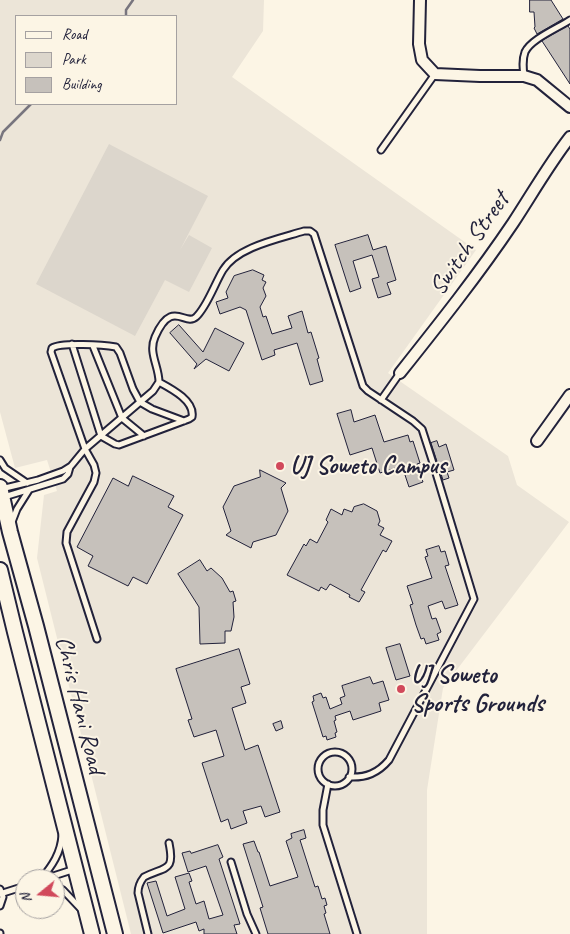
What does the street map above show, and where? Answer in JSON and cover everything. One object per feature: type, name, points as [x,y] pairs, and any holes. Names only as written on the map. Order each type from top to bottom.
[{"type":"main road","name":"Chris Hani Road","points":[[1,492],[115,934]]},
{"type":"main road","name":"Chris Hani Road","points":[[0,570],[14,632],[92,934]]},
{"type":"main road","points":[[14,632],[36,626]]},
{"type":"street","points":[[420,0],[419,44],[422,60],[435,74],[524,76],[537,80],[570,106]]},
{"type":"street","name":"Switch Street","points":[[400,372],[468,286],[570,136]]},
{"type":"street","points":[[537,441],[570,395]]},
{"type":"lane","points":[[524,76],[522,62],[525,51],[530,45],[570,20]]},
{"type":"lane","points":[[381,150],[435,74]]},
{"type":"lane","points":[[1,492],[63,471],[85,449],[156,388],[159,382],[158,370],[152,347],[155,337],[166,319],[174,316],[196,318],[223,269],[238,254],[307,230],[314,234],[363,386],[422,429],[474,599],[389,760],[375,773],[358,778],[349,777]]},
{"type":"lane","points":[[72,344],[101,436],[114,444],[119,445],[184,422],[192,417],[192,407],[188,402],[170,387],[159,382]]},
{"type":"lane","points":[[96,638],[66,543],[67,532],[94,482],[96,473],[94,465],[85,449],[51,352],[53,347],[72,344],[113,346],[117,349],[140,402],[184,422]]},
{"type":"lane","points":[[93,346],[122,418],[144,436]]},
{"type":"lane","points":[[381,400],[400,372]]},
{"type":"lane","points":[[0,460],[5,468],[27,483]]},
{"type":"lane","points":[[1,492],[30,490],[63,479],[68,474],[70,466]]},
{"type":"lane","points":[[10,532],[13,517],[30,490]]},
{"type":"lane","points":[[340,752],[348,759],[352,770],[349,777],[343,783],[338,785],[328,784],[318,771],[320,760],[328,753],[340,752]]},
{"type":"lane","points":[[328,784],[323,825],[357,934]]},
{"type":"lane","points":[[50,869],[59,850],[63,820]]},
{"type":"lane","points":[[148,934],[138,888],[144,877],[167,868],[170,864],[172,855],[169,843]]},
{"type":"lane","points":[[231,862],[247,914],[256,934]]},
{"type":"lane","points":[[65,871],[75,868]]},
{"type":"lane","points":[[0,906],[3,902],[1,891],[15,888]]},
{"type":"lane","points":[[65,892],[88,919]]},
{"type":"shaded area","name":"UJ Soweto Campus","points":[[0,0],[264,0],[263,31],[232,77],[476,250],[388,373],[508,456],[517,485],[569,522],[443,688],[427,790],[427,934],[131,934],[37,558],[44,495],[57,491],[47,460],[15,468],[0,412]]},
{"type":"green space","points":[[109,144],[208,196],[180,250],[189,235],[212,248],[189,292],[165,280],[135,336],[36,284]]},
{"type":"building","points":[[530,0],[551,0],[563,19],[537,34],[534,28],[534,12],[530,12]]},
{"type":"building","points":[[568,26],[570,29],[570,84],[542,41]]},
{"type":"building","points":[[368,235],[373,250],[386,246],[396,280],[387,283],[391,294],[378,298],[372,279],[379,277],[372,255],[353,261],[361,288],[350,292],[335,245]]},
{"type":"building","points":[[253,270],[264,275],[262,280],[266,282],[263,288],[266,296],[260,307],[263,317],[266,316],[272,334],[292,328],[288,316],[302,311],[308,333],[311,332],[319,358],[317,359],[323,381],[310,385],[297,343],[274,350],[275,355],[262,360],[246,310],[240,307],[220,314],[216,302],[228,298],[226,292],[234,276]]},
{"type":"building","points":[[179,325],[203,352],[215,328],[244,343],[229,371],[206,359],[194,369],[197,364],[170,333]]},
{"type":"building","points":[[351,410],[354,422],[375,415],[384,442],[408,435],[410,442],[413,441],[420,463],[417,464],[423,482],[409,487],[402,466],[380,473],[372,448],[350,455],[337,414]]},
{"type":"building","points":[[437,441],[439,447],[446,444],[454,470],[447,472],[449,478],[443,480],[431,443]]},
{"type":"building","points":[[260,470],[286,483],[281,488],[288,511],[276,535],[253,542],[251,548],[226,535],[231,531],[223,507],[234,486],[260,477]]},
{"type":"building","points":[[133,476],[174,496],[168,507],[183,515],[147,584],[133,577],[128,586],[88,566],[93,556],[77,547],[113,478],[128,486]]},
{"type":"building","points":[[364,504],[377,511],[380,521],[378,525],[384,528],[380,535],[392,541],[386,552],[383,550],[361,590],[365,592],[359,602],[330,584],[326,590],[321,587],[319,591],[287,575],[304,544],[306,546],[310,539],[317,543],[328,522],[326,520],[331,509],[342,515],[344,509],[352,512],[354,507]]},
{"type":"building","points":[[439,546],[441,552],[445,551],[449,565],[445,566],[458,605],[445,609],[442,601],[428,606],[432,619],[436,618],[441,632],[437,634],[439,640],[426,644],[424,638],[421,639],[416,625],[410,605],[413,604],[407,586],[432,578],[425,557],[428,556],[426,550]]},
{"type":"building","points":[[200,560],[207,571],[211,568],[222,578],[230,592],[233,591],[236,601],[233,602],[234,617],[231,631],[225,631],[225,643],[200,644],[199,607],[178,574]]},
{"type":"building","points":[[400,644],[410,676],[396,680],[386,648]]},
{"type":"building","points":[[239,649],[250,684],[241,687],[246,703],[232,708],[245,750],[258,745],[280,812],[265,817],[261,806],[243,811],[247,823],[231,829],[228,819],[221,822],[202,763],[224,756],[216,730],[194,737],[188,720],[192,719],[176,669]]},
{"type":"building","points":[[370,677],[373,684],[383,681],[389,700],[379,703],[381,711],[353,720],[350,711],[335,716],[336,737],[327,740],[326,736],[323,737],[312,702],[314,701],[313,696],[321,693],[323,698],[326,697],[330,709],[342,704],[340,698],[345,696],[342,686]]},
{"type":"building","points":[[281,721],[283,728],[276,731],[273,724]]},
{"type":"building","points":[[304,830],[306,838],[300,840],[315,887],[318,886],[322,899],[325,898],[327,905],[324,906],[326,913],[324,914],[330,934],[268,934],[260,908],[263,907],[243,844],[254,841],[270,886],[298,877],[286,841],[292,838],[291,834]]},
{"type":"building","points":[[218,845],[223,857],[219,859],[240,924],[234,925],[237,934],[204,934],[204,929],[199,931],[196,922],[163,933],[147,883],[156,881],[167,916],[185,909],[175,877],[189,873],[192,881],[189,882],[196,904],[204,901],[209,919],[223,915],[206,866],[188,872],[182,853],[190,851],[191,853]]},
{"type":"waterway","points":[[126,15],[126,10],[133,0]]},
{"type":"waterway","points":[[0,140],[3,132],[30,105]]},
{"type":"place","name":"UJ Soweto Campus","points":[[280,466]]},
{"type":"place","name":"UJ Soweto Sports Grounds","points":[[401,689]]}]
